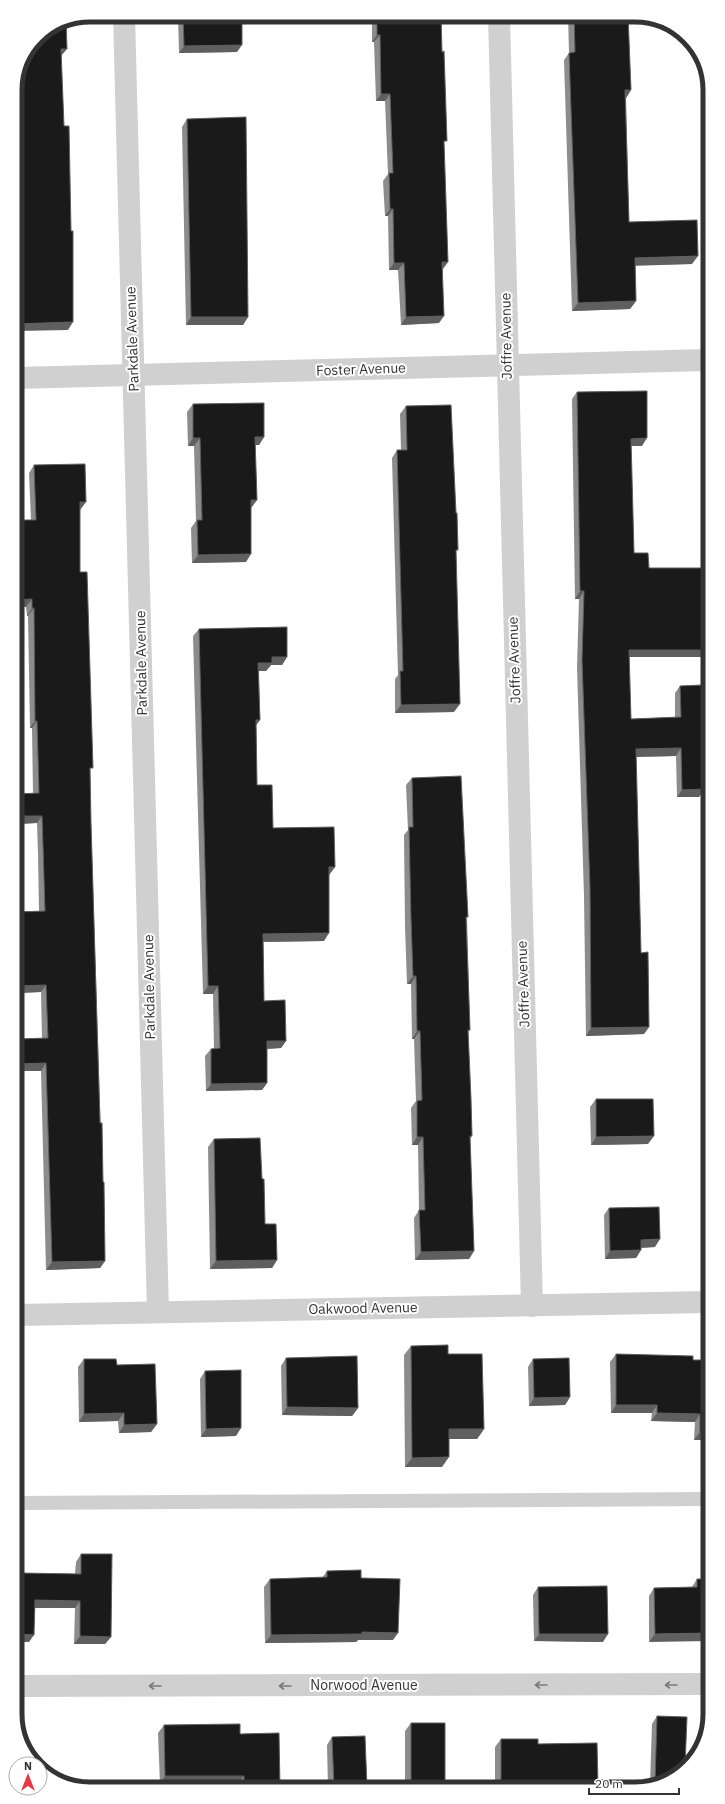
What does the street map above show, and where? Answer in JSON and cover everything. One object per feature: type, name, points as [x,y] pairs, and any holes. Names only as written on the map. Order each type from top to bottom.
[{"type":"street","name":"Parkdale Avenue","points":[[124,22],[158,1312]]},
{"type":"street","name":"Joffre Avenue","points":[[499,22],[506,365],[532,1306]]},
{"type":"street","name":"Foster Avenue","points":[[22,378],[703,360]]},
{"type":"street","name":"Oakwood Avenue","points":[[22,1315],[703,1302]]},
{"type":"street","name":"Norwood Avenue","points":[[22,1686],[703,1684]]},
{"type":"lane","points":[[22,1503],[703,1498]]},
{"type":"building","points":[[183,22],[242,22],[242,45],[184,46]]},
{"type":"building","points":[[377,22],[441,22],[442,52],[444,51],[447,141],[444,141],[448,262],[442,262],[444,316],[406,317],[404,263],[394,263],[393,209],[390,209],[389,173],[393,173],[390,94],[381,94],[380,35],[377,35]]},
{"type":"building","points":[[574,22],[628,22],[631,90],[625,90],[629,222],[697,220],[698,256],[635,258],[636,301],[578,303],[569,53],[575,52]]},
{"type":"building","points":[[66,26],[67,49],[61,49],[64,126],[69,126],[71,231],[73,231],[73,322],[22,324],[22,86],[24,72],[36,49],[45,39],[56,31]]},
{"type":"building","points":[[246,117],[248,317],[191,317],[187,119]]},
{"type":"building","points":[[647,391],[647,438],[631,439],[634,553],[648,553],[649,568],[703,568],[703,650],[629,650],[631,719],[681,717],[680,686],[702,685],[703,789],[682,790],[681,748],[636,749],[641,953],[648,952],[649,1027],[591,1028],[590,888],[582,660],[584,591],[580,591],[577,392]]},
{"type":"building","points":[[264,403],[264,437],[255,437],[257,500],[251,500],[251,554],[198,555],[197,520],[202,520],[200,438],[193,438],[193,404]]},
{"type":"building","points":[[451,405],[457,513],[458,550],[456,550],[460,704],[401,705],[400,671],[403,671],[397,450],[407,450],[406,406]]},
{"type":"building","points":[[85,464],[86,502],[80,502],[80,572],[87,572],[93,768],[90,768],[91,823],[100,1123],[102,1123],[104,1182],[105,1261],[52,1262],[46,1063],[22,1064],[22,1039],[48,1038],[46,985],[22,986],[22,912],[45,911],[42,816],[22,816],[22,794],[39,793],[37,721],[35,721],[34,608],[32,608],[32,599],[22,600],[22,520],[36,520],[34,465]]},
{"type":"building","points":[[287,627],[287,657],[272,657],[272,663],[258,663],[260,720],[256,720],[257,785],[272,785],[273,828],[334,827],[335,867],[329,867],[329,933],[263,934],[264,1001],[285,1000],[286,1041],[267,1041],[267,1083],[211,1084],[211,1049],[220,1048],[218,986],[208,986],[199,629]]},
{"type":"building","points":[[461,776],[468,917],[466,917],[470,1030],[468,1030],[474,1251],[421,1252],[419,1210],[425,1210],[423,1137],[417,1137],[417,1101],[422,1100],[420,1031],[417,1031],[416,976],[413,976],[411,919],[409,827],[413,827],[412,778]]},
{"type":"building","points":[[596,1099],[653,1099],[654,1136],[596,1137]]},
{"type":"building","points":[[260,1138],[262,1179],[264,1179],[265,1224],[276,1224],[277,1260],[216,1261],[214,1139]]},
{"type":"building","points":[[659,1207],[660,1239],[641,1240],[641,1250],[610,1251],[609,1208]]},
{"type":"building","points":[[448,1345],[448,1354],[482,1354],[484,1429],[449,1429],[449,1457],[412,1458],[411,1346]]},
{"type":"building","points":[[616,1354],[693,1356],[693,1360],[703,1360],[703,1432],[700,1432],[700,1414],[657,1413],[657,1405],[616,1405]]},
{"type":"building","points":[[357,1356],[358,1408],[287,1407],[286,1358]]},
{"type":"building","points":[[569,1358],[570,1397],[534,1398],[533,1359]]},
{"type":"building","points":[[84,1359],[116,1359],[117,1365],[155,1364],[157,1424],[124,1425],[124,1413],[84,1414]]},
{"type":"building","points":[[241,1370],[241,1428],[206,1429],[205,1371]]},
{"type":"building","points":[[81,1554],[112,1554],[111,1637],[80,1636],[80,1601],[35,1600],[34,1635],[22,1634],[22,1573],[81,1574]]},
{"type":"building","points":[[361,1570],[361,1578],[400,1579],[398,1633],[362,1632],[362,1634],[271,1635],[270,1579],[327,1577],[327,1571]]},
{"type":"building","points":[[697,1579],[703,1579],[703,1633],[655,1634],[654,1588],[697,1587]]},
{"type":"building","points":[[607,1586],[608,1634],[539,1634],[538,1587]]},
{"type":"building","points":[[657,1716],[687,1717],[685,1759],[673,1771],[655,1778]]},
{"type":"building","points":[[411,1723],[445,1723],[445,1782],[411,1782]]},
{"type":"building","points":[[240,1724],[240,1734],[279,1733],[280,1782],[244,1782],[244,1776],[165,1776],[164,1725]]},
{"type":"building","points":[[365,1736],[367,1782],[334,1782],[332,1737]]},
{"type":"building","points":[[501,1739],[538,1739],[538,1744],[597,1743],[598,1782],[501,1782]]}]
